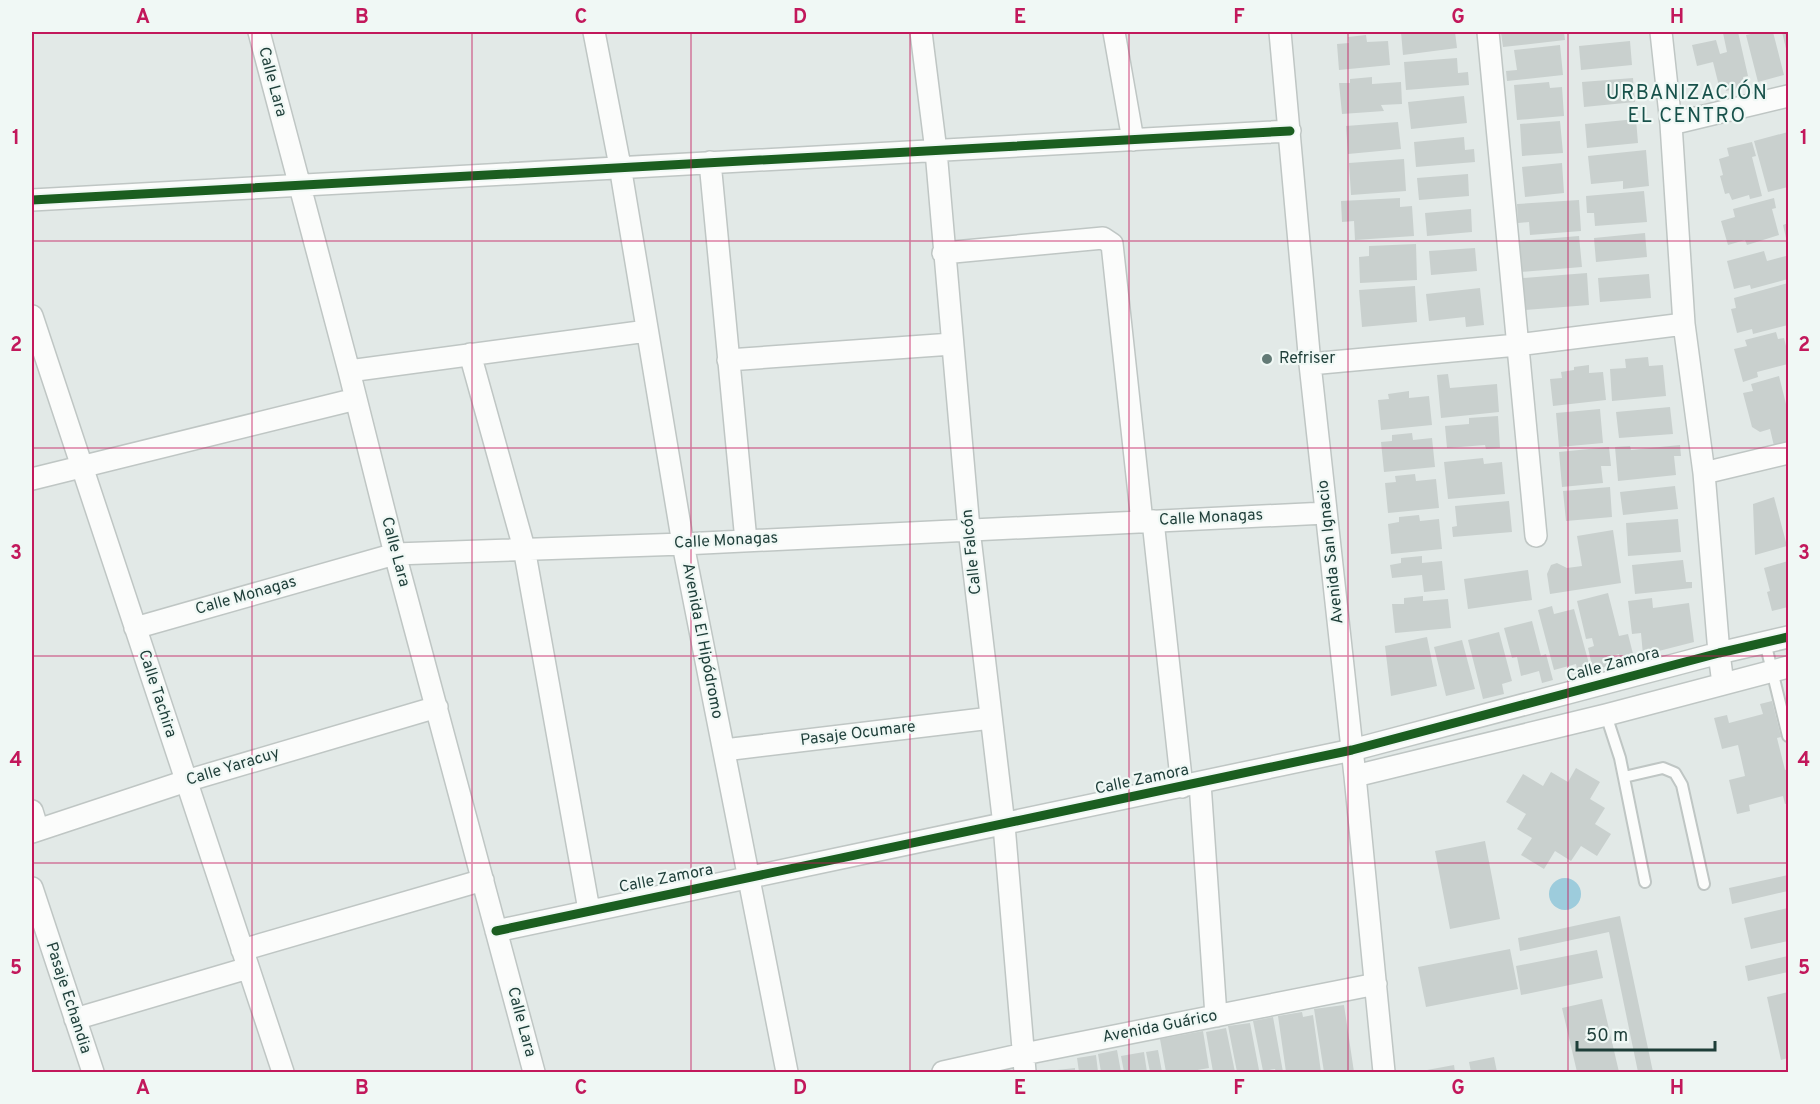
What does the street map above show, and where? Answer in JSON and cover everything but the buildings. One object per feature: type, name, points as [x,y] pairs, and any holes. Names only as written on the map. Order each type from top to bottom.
[{"type":"street","name":"Calle Lara","points":[[259,32],[349,371],[394,554],[437,706],[534,1072]]},
{"type":"street","name":"Avenida El Hipódromo","points":[[594,32],[620,166],[683,544],[787,1072]]},
{"type":"street","name":"Calle Falcón","points":[[921,32],[936,151],[943,253],[969,529],[1004,825],[1024,1063]]},
{"type":"street","points":[[1114,32],[1133,140]]},
{"type":"street","name":"Avenida San Ignacio","points":[[1280,32],[1310,364],[1355,776],[1384,1072]]},
{"type":"street","points":[[1488,32],[1536,536]]},
{"type":"street","points":[[1661,32],[1671,124],[1684,324],[1704,473],[1723,684]]},
{"type":"street","points":[[1671,124],[1788,96]]},
{"type":"street","points":[[32,200],[1290,131]]},
{"type":"street","points":[[710,162],[746,541]]},
{"type":"street","points":[[943,253],[1103,238],[1112,244],[1147,522],[1191,785],[1216,1016]]},
{"type":"street","name":"Calle Tachira","points":[[32,316],[283,1072]]},
{"type":"street","points":[[1310,364],[1517,345],[1684,324]]},
{"type":"street","points":[[349,371],[647,331]]},
{"type":"street","points":[[728,360],[952,344]]},
{"type":"street","points":[[470,354],[524,548],[589,910]]},
{"type":"street","points":[[32,479],[356,399]]},
{"type":"street","points":[[1704,473],[1788,453]]},
{"type":"street","name":"Calle Monagas","points":[[135,628],[394,554],[683,544],[1326,513]]},
{"type":"street","name":"Calle Zamora","points":[[496,931],[1352,750],[1719,653],[1788,637]]},
{"type":"street","points":[[1355,776],[1606,715],[1780,669]]},
{"type":"street","name":"Calle Yaracuy","points":[[34,824],[437,706]]},
{"type":"street","name":"Pasaje Ocumare","points":[[724,750],[992,718]]},
{"type":"street","points":[[75,1019],[245,959],[483,880]]},
{"type":"street","name":"Pasaje Echandia","points":[[32,888],[93,1072]]},
{"type":"street","name":"Avenida Guárico","points":[[944,1072],[1024,1063],[1216,1016],[1376,984]]},
{"type":"lane","points":[[1765,642],[1780,669],[1788,736]]},
{"type":"lane","points":[[1606,715],[1620,758],[1645,882]]},
{"type":"lane","points":[[1624,777],[1663,768],[1675,772],[1682,785],[1704,884]]},
{"type":"water","points":[[1565,878],[1576,883],[1581,894],[1576,905],[1565,910],[1554,905],[1549,894],[1554,883]]},
{"type":"cycle path","points":[[32,200],[1290,131]]},
{"type":"cycle path","points":[[496,931],[1352,750],[1719,653],[1788,637]]},
{"type":"place","name":"Refriser","points":[[1267,359]]},
{"type":"district","name":"URBANIZACIÓN EL CENTRO","points":[[1687,106]]}]
